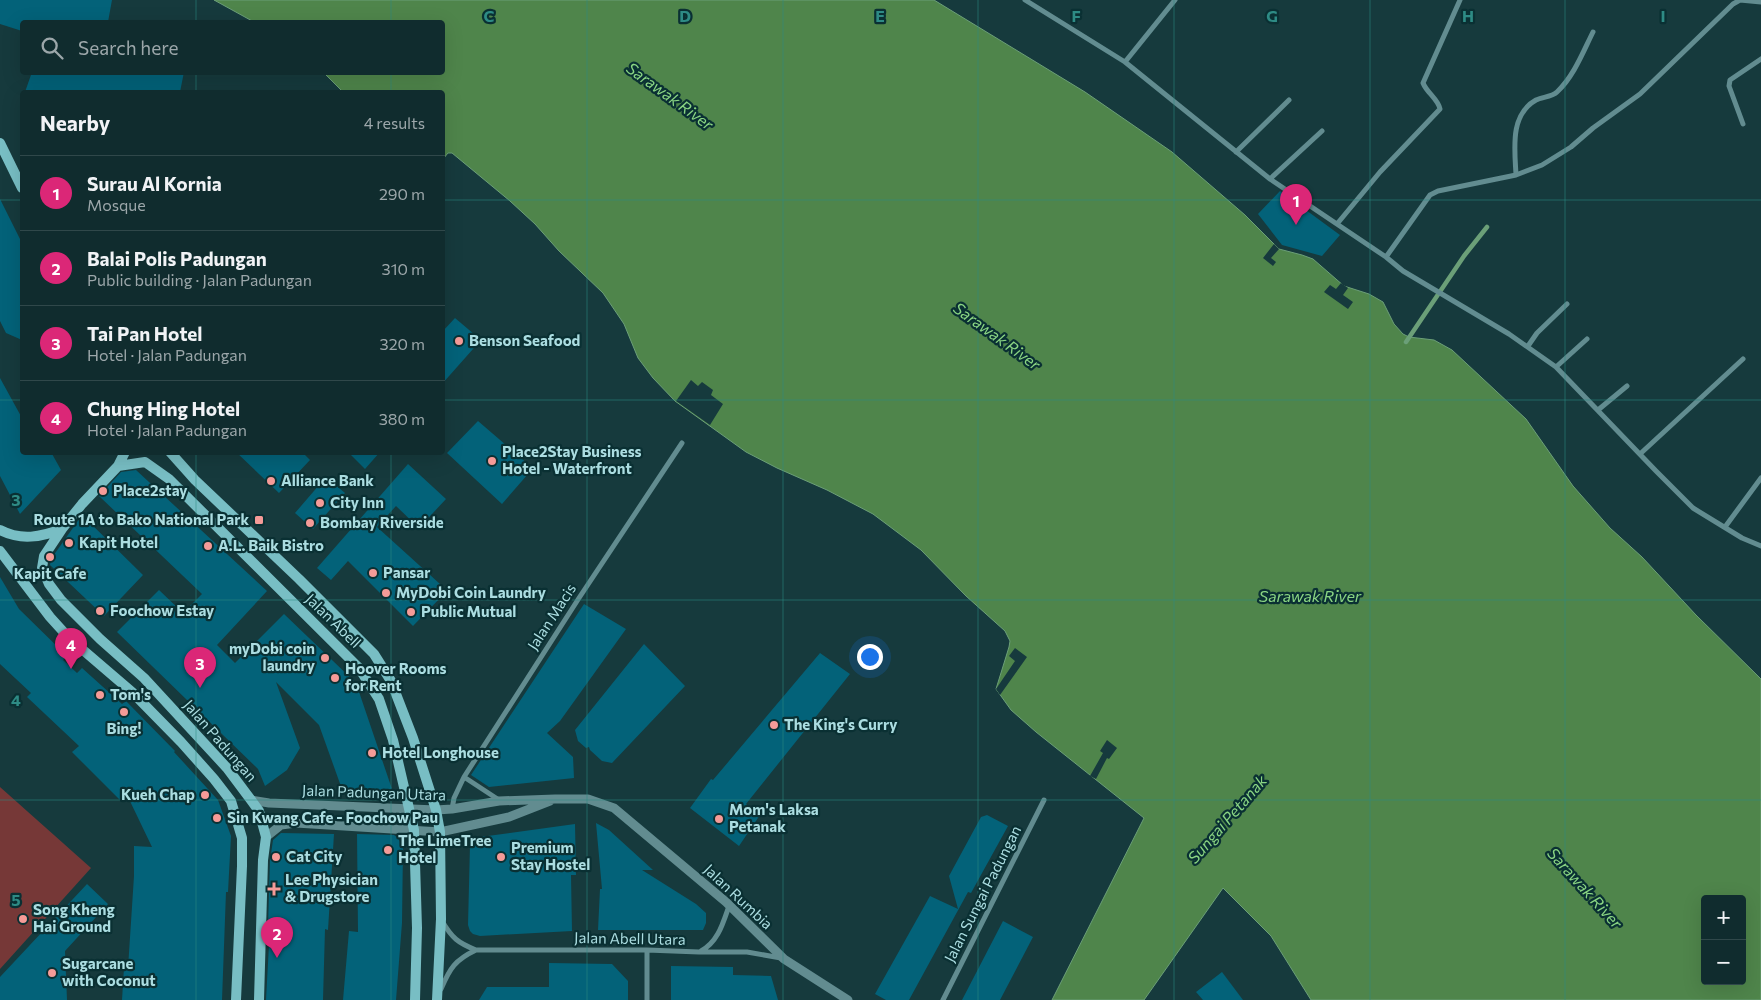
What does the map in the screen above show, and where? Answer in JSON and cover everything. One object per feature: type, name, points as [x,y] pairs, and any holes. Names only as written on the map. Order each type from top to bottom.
[{"type":"main road","points":[[0,143],[20,184]]},
{"type":"main road","points":[[118,466],[123,455]]},
{"type":"main road","name":"Jalan Abell","points":[[173,455],[195,480],[299,578],[374,654],[391,682],[413,738],[436,810],[440,832],[441,919],[437,998]]},
{"type":"main road","name":"Jalan Abell","points":[[118,466],[145,462],[169,479],[359,668],[379,699],[393,740],[414,830],[417,928],[415,1000]]},
{"type":"main road","name":"Jalan Padungan","points":[[118,466],[82,504],[62,529],[44,556],[42,568],[49,584],[61,600],[100,639],[144,678],[192,729],[227,768],[259,811],[266,837],[263,860],[259,1000]]},
{"type":"main road","points":[[0,530],[24,538],[43,536],[62,529]]},
{"type":"main road","name":"Jalan Padungan","points":[[0,550],[69,638],[132,692],[186,748],[231,801],[238,821],[242,847],[236,1000]]},
{"type":"street","points":[[1025,0],[1126,62],[1270,179],[1386,257],[1403,271],[1528,346],[1556,367],[1694,508],[1742,538],[1761,546]]},
{"type":"street","points":[[1126,62],[1175,0]]},
{"type":"street","points":[[1338,224],[1380,172],[1440,109],[1439,103],[1423,84],[1460,0]]},
{"type":"street","points":[[1386,257],[1430,195],[1438,191],[1516,175],[1542,165],[1570,147],[1640,94],[1730,2],[1740,0],[1761,2]]},
{"type":"street","points":[[1516,175],[1515,134],[1519,120],[1525,110],[1535,101],[1556,94],[1570,76],[1593,32]]},
{"type":"street","points":[[1742,124],[1729,86],[1730,80],[1761,58]]},
{"type":"street","points":[[1236,152],[1289,100]]},
{"type":"street","points":[[1270,179],[1322,131]]},
{"type":"street","points":[[1528,346],[1537,333],[1568,304]]},
{"type":"street","points":[[1556,367],[1588,339]]},
{"type":"street","points":[[1640,454],[1743,359]]},
{"type":"street","points":[[1598,410],[1627,386]]},
{"type":"street","name":"Jalan Macis","points":[[452,809],[454,798],[464,777],[579,598],[682,443]]},
{"type":"street","points":[[1725,527],[1761,478]]},
{"type":"street","points":[[464,777],[499,801]]},
{"type":"street","name":"Jalan Padungan Utara","points":[[266,837],[281,825],[296,824],[440,832],[509,818],[555,799]]},
{"type":"street","name":"Jalan Padungan Utara","points":[[251,800],[269,803],[436,810],[499,801],[588,799],[614,808]]},
{"type":"street","name":"Jalan Sungai Padungan","points":[[943,1000],[1044,800]]},
{"type":"street","name":"Jalan Rumbia","points":[[614,808],[729,906],[784,959],[848,1000]]},
{"type":"street","points":[[699,952],[709,947],[714,941],[729,906]]},
{"type":"street","points":[[441,919],[449,933],[459,943],[476,950]]},
{"type":"street","points":[[437,998],[450,970],[456,962],[476,950]]},
{"type":"street","name":"Jalan Abell Utara","points":[[476,950],[748,952],[784,959]]},
{"type":"street","points":[[647,950],[647,1000]]},
{"type":"shaded area","name":"Song Kheng Hai Ground","points":[[0,787],[91,868],[0,969]]},
{"type":"water","name":"Sarawak River","points":[[214,0],[934,0],[1085,92],[1172,152],[1245,215],[1279,249],[1313,259],[1344,286],[1369,294],[1383,302],[1394,324],[1403,334],[1409,337],[1434,340],[1452,350],[1526,419],[1573,486],[1610,528],[1642,557],[1696,615],[1761,679],[1761,1000],[1311,1000],[1271,936],[1223,888],[1144,1000],[1052,1000],[1144,818],[1011,710],[996,689],[1010,641],[1005,631],[966,596],[921,550],[873,514],[746,452],[675,401],[653,378],[638,358],[624,324],[603,293],[510,201],[452,153],[448,153],[445,157],[445,90],[341,90],[326,75],[445,75],[445,20],[250,20]]},
{"type":"pier","points":[[1274,244],[1279,249],[1271,258],[1276,262],[1273,266],[1263,258]]},
{"type":"pier","points":[[1341,283],[1348,288],[1343,295],[1353,302],[1348,309],[1324,292],[1330,285],[1336,289]]},
{"type":"pier","points":[[691,380],[698,386],[702,382],[713,390],[711,395],[723,404],[710,425],[676,401]]},
{"type":"pier","points":[[1015,648],[1027,657],[1000,695],[996,689],[1015,661],[1009,656]]},
{"type":"pier","points":[[1107,740],[1117,748],[1109,759],[1107,758],[1096,779],[1090,776],[1103,753],[1100,751]]},
{"type":"building","points":[[0,0],[112,0],[108,20],[20,20],[20,30],[0,24]]},
{"type":"building","points":[[31,75],[183,75],[180,90],[26,90]]},
{"type":"building","points":[[1280,191],[1340,235],[1322,256],[1282,245],[1258,214]]},
{"type":"building","points":[[0,199],[20,239],[20,339],[6,333],[0,321]]},
{"type":"building","points":[[455,318],[481,340],[445,381],[445,329]]},
{"type":"building","points":[[0,378],[20,414],[20,455],[53,455],[61,470],[20,514],[0,476]]},
{"type":"building","points":[[478,421],[529,465],[528,474],[502,504],[447,453]]},
{"type":"building","points":[[239,455],[305,455],[310,460],[279,493]]},
{"type":"building","points":[[351,455],[377,455],[365,469]]},
{"type":"building","points":[[408,464],[446,499],[419,528],[396,506],[377,527],[440,584],[443,595],[413,626],[348,561],[331,580],[317,568]]},
{"type":"building","points":[[136,470],[267,591],[217,645],[235,663],[284,614],[356,683],[394,795],[343,792],[319,725],[276,682],[300,748],[287,770],[265,786],[258,769],[117,632],[159,590],[183,613],[202,594],[99,496],[121,472]]},
{"type":"building","name":"City Inn","points":[[326,477],[345,493],[313,529],[295,513]]},
{"type":"building","points":[[82,515],[143,575],[104,616],[50,565],[51,559]]},
{"type":"building","points":[[0,577],[19,609],[67,656],[63,660],[77,673],[82,668],[122,704],[126,701],[175,751],[218,800],[231,836],[228,892],[226,892],[222,1000],[122,1000],[124,968],[128,968],[134,846],[152,847],[128,797],[122,802],[72,752],[79,746],[27,697],[31,693],[0,664]]},
{"type":"building","points":[[584,604],[626,629],[560,721],[547,733],[573,757],[574,778],[489,787],[471,775]]},
{"type":"building","points":[[644,644],[685,686],[612,763],[602,761],[589,747],[586,748],[578,741],[575,730]]},
{"type":"building","points":[[820,653],[850,674],[746,804],[760,815],[739,846],[690,808],[711,779],[713,780]]},
{"type":"building","points":[[987,815],[1008,826],[971,893],[968,892],[909,1000],[886,1000],[875,994],[930,896],[958,909],[949,876],[981,817]]},
{"type":"building","points":[[596,823],[609,830],[653,870],[642,870],[696,904],[706,913],[706,923],[703,930],[598,930],[600,889],[602,889]]},
{"type":"building","points":[[575,824],[576,875],[571,875],[572,931],[480,936],[473,934],[468,925],[470,845],[480,837]]},
{"type":"building","points":[[281,833],[334,834],[328,930],[325,929],[323,1000],[266,1000],[270,926],[268,926],[270,861],[273,840]]},
{"type":"building","points":[[357,834],[394,835],[403,847],[402,923],[396,1000],[343,1000],[349,931],[358,932]]},
{"type":"building","points":[[87,884],[108,904],[65,951],[67,1000],[0,1000],[0,977]]},
{"type":"building","points":[[1003,921],[1033,937],[1000,1000],[962,1000]]},
{"type":"building","points":[[549,963],[612,964],[628,981],[628,1000],[479,1000],[487,987],[549,987]]},
{"type":"building","points":[[671,966],[733,967],[733,975],[771,976],[778,1000],[671,1000]]},
{"type":"building","points":[[1222,972],[1243,1000],[1203,1000],[1196,992]]},
{"type":"waterway","points":[[1406,342],[1464,256],[1487,227]]},
{"type":"place","name":"Surau Al Kornia","points":[[1296,225]]},
{"type":"place","name":"Benson Seafood","points":[[459,341]]},
{"type":"place","name":"Place2Stay Business Hotel - Waterfront","points":[[492,461]]},
{"type":"place","name":"Alliance Bank","points":[[271,481]]},
{"type":"place","name":"Place2stay","points":[[103,491]]},
{"type":"place","name":"City Inn","points":[[320,503]]},
{"type":"place","name":"Route 1A to Bako National Park","points":[[259,520]]},
{"type":"place","name":"Bombay Riverside","points":[[310,523]]},
{"type":"place","name":"Kapit Hotel","points":[[69,543]]},
{"type":"place","name":"A.L. Baik Bistro","points":[[208,546]]},
{"type":"place","name":"Kapit Cafe","points":[[50,557]]},
{"type":"place","name":"Pansar","points":[[373,573]]},
{"type":"place","name":"MyDobi Coin Laundry","points":[[386,593]]},
{"type":"place","name":"Foochow Estay","points":[[100,611]]},
{"type":"place","name":"Public Mutual","points":[[411,612]]},
{"type":"place","name":"myDobi coin laundry","points":[[325,658]]},
{"type":"place","name":"Chung Hing Hotel","points":[[71,669]]},
{"type":"place","name":"Hoover Rooms for Rent","points":[[335,678]]},
{"type":"place","name":"Tai Pan Hotel","points":[[200,688]]},
{"type":"place","name":"Tom's","points":[[100,695]]},
{"type":"place","name":"Bing!","points":[[124,712]]},
{"type":"place","name":"The King's Curry","points":[[774,725]]},
{"type":"place","name":"Hotel Longhouse","points":[[372,753]]},
{"type":"place","name":"Kueh Chap","points":[[205,795]]},
{"type":"place","name":"Sin Kwang Cafe - Foochow Pau","points":[[217,818]]},
{"type":"place","name":"Mom's Laksa Petanak","points":[[719,819]]},
{"type":"place","name":"The LimeTree Hotel","points":[[388,850]]},
{"type":"place","name":"Cat City","points":[[276,857]]},
{"type":"place","name":"Premium Stay Hostel","points":[[501,857]]},
{"type":"place","name":"Lee Physician & Drugstore","points":[[274,889]]},
{"type":"place","name":"Song Kheng Hai Ground","points":[[23,919]]},
{"type":"place","name":"Balai Polis Padungan","points":[[277,958]]},
{"type":"place","name":"Sugarcane with Coconut","points":[[52,973]]},
{"type":"water label","name":"Sungai Petanak","points":[[1227,819]]}]
